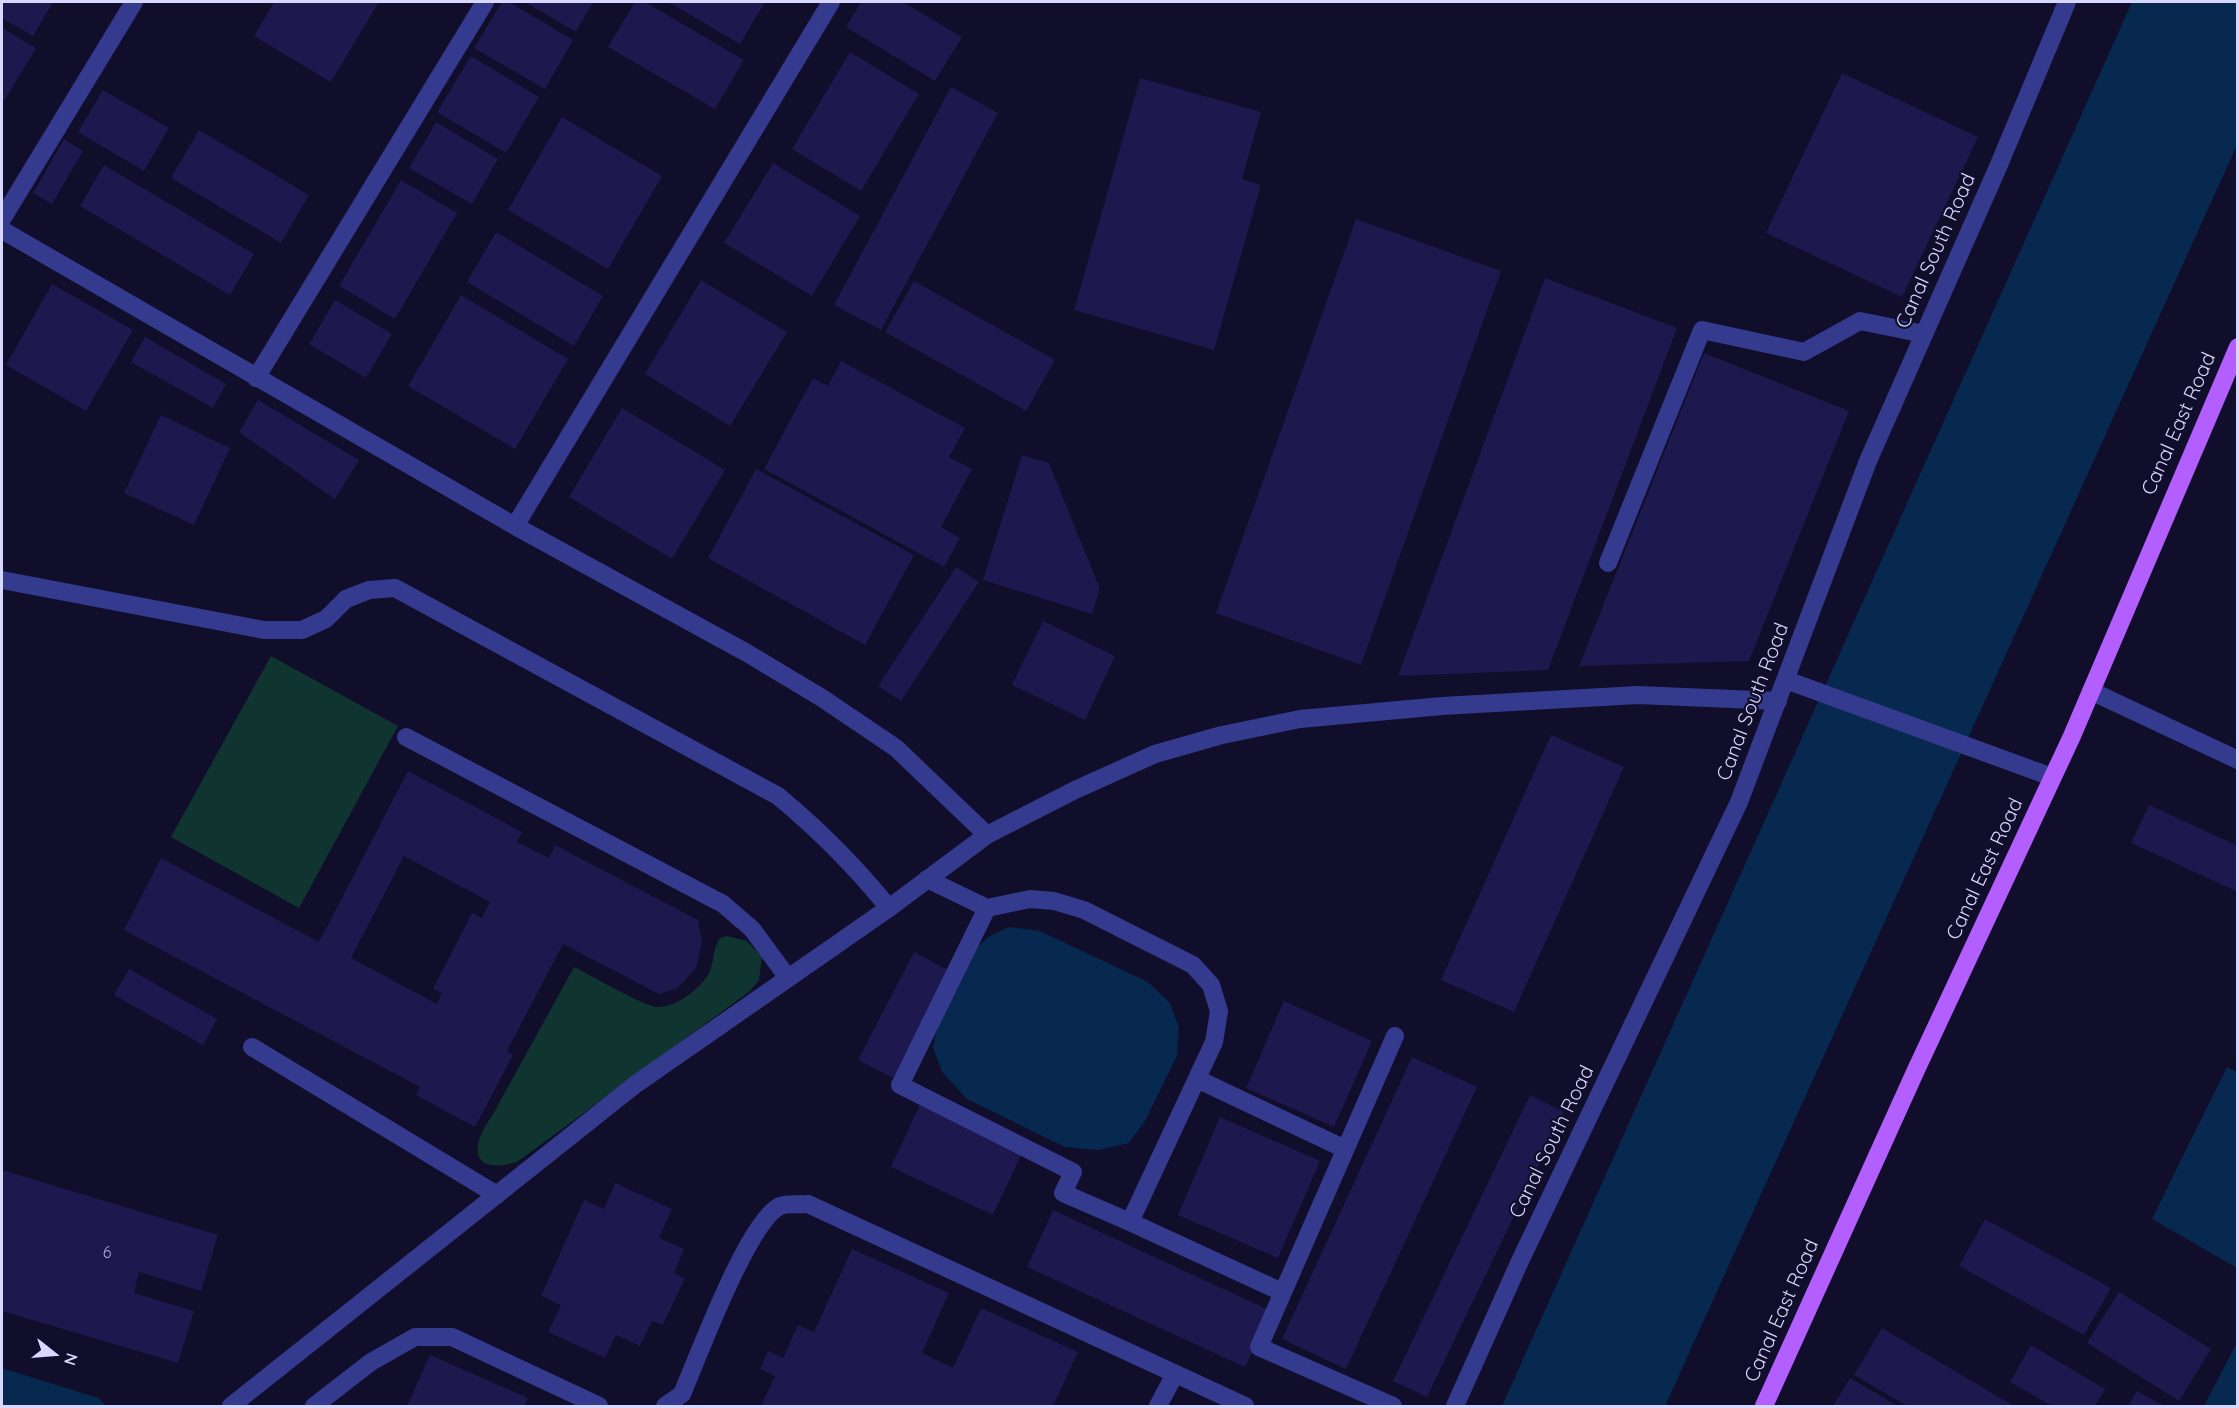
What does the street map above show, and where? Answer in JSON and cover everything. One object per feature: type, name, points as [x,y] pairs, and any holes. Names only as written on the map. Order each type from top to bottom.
[{"type":"main road","name":"Canal East Road","points":[[1764,1407],[2091,691],[2238,347]]},
{"type":"street","points":[[2,219],[135,2]]},
{"type":"street","points":[[256,378],[485,2]]},
{"type":"street","points":[[515,526],[831,2]]},
{"type":"street","name":"Canal South Road","points":[[1455,1407],[1521,1261],[1739,802],[1868,461],[2067,2]]},
{"type":"street","points":[[2,230],[515,526],[747,653],[822,698],[896,748],[987,835]]},
{"type":"street","points":[[1608,563],[1702,330],[1804,352],[1860,321],[1924,334]]},
{"type":"street","points":[[2,580],[264,630],[302,630],[326,619],[346,599],[369,590],[395,588],[778,796],[820,831],[857,868],[889,908]]},
{"type":"street","points":[[1786,680],[2052,777]]},
{"type":"street","points":[[2091,691],[2238,760]]},
{"type":"street","points":[[231,1407],[636,1084],[889,908],[987,835],[1075,790],[1155,754],[1222,735],[1300,719],[1442,706],[1638,695],[1778,701]]},
{"type":"street","points":[[406,737],[723,904],[752,929],[788,978]]},
{"type":"street","points":[[927,879],[987,908],[1030,899],[1054,901],[1084,910],[1193,965],[1211,985],[1219,1011],[1214,1042],[1130,1222]]},
{"type":"street","points":[[987,908],[900,1085],[1073,1172],[1063,1193],[1282,1292]]},
{"type":"street","points":[[1393,1407],[1258,1347],[1395,1036]]},
{"type":"street","points":[[252,1047],[497,1195]]},
{"type":"street","points":[[1197,1079],[1345,1149]]},
{"type":"street","points":[[667,1406],[682,1394],[747,1246],[764,1220],[781,1206],[808,1204],[1245,1407]]},
{"type":"street","points":[[314,1407],[371,1362],[415,1337],[453,1337],[600,1407]]},
{"type":"street","points":[[1158,1407],[1175,1374]]},
{"type":"green space","points":[[271,656],[398,726],[299,908],[171,837]]},
{"type":"green space","points":[[727,936],[747,941],[762,957],[759,980],[750,991],[517,1162],[490,1165],[483,1162],[478,1148],[485,1127],[574,967],[641,1002],[651,1006],[664,1006],[679,1001],[700,985],[711,969],[717,942],[720,938]]},
{"type":"water","points":[[2132,2],[2237,2],[2237,145],[1665,1406],[1502,1406]]},
{"type":"water","points":[[1009,927],[1040,931],[1148,982],[1170,1003],[1179,1028],[1177,1056],[1145,1121],[1129,1143],[1098,1150],[1065,1147],[967,1099],[942,1072],[933,1047],[940,1016],[967,957],[988,937]]},
{"type":"water","points":[[2227,1067],[2237,1072],[2237,1268],[2152,1219]]},
{"type":"water","points":[[2237,1342],[2237,1406],[2204,1406]]},
{"type":"water","points":[[2,1368],[98,1398],[106,1406],[2,1406]]},
{"type":"building","points":[[2,2],[53,2],[33,36],[2,18]]},
{"type":"building","points":[[274,2],[379,2],[331,82],[254,36]]},
{"type":"building","points":[[502,2],[509,2],[573,40],[545,89],[474,48]]},
{"type":"building","points":[[525,2],[593,2],[576,32]]},
{"type":"building","points":[[635,2],[645,2],[744,60],[715,109],[608,47]]},
{"type":"building","points":[[668,2],[765,2],[740,44]]},
{"type":"building","points":[[861,2],[903,2],[962,37],[935,81],[846,27]]},
{"type":"building","points":[[2,28],[36,48],[4,101],[2,99]]},
{"type":"building","points":[[850,52],[919,94],[861,191],[792,149]]},
{"type":"building","points":[[471,56],[539,97],[506,153],[437,112]]},
{"type":"building","points":[[1842,73],[1978,137],[1902,297],[1766,233]]},
{"type":"building","points":[[1140,78],[1261,112],[1242,179],[1261,185],[1214,350],[1074,310]]},
{"type":"building","points":[[951,87],[998,113],[881,330],[834,305]]},
{"type":"building","points":[[103,90],[169,128],[144,171],[78,132]]},
{"type":"building","points":[[562,117],[662,176],[608,269],[508,210]]},
{"type":"building","points":[[436,122],[498,159],[472,204],[409,168]]},
{"type":"building","points":[[199,130],[309,195],[281,243],[171,178]]},
{"type":"building","points":[[64,139],[83,151],[52,204],[33,193]]},
{"type":"building","points":[[773,163],[860,216],[812,296],[724,243]]},
{"type":"building","points":[[104,165],[254,254],[230,295],[80,206]]},
{"type":"building","points":[[401,180],[457,213],[395,319],[339,286]]},
{"type":"building","points":[[1356,219],[1501,271],[1361,665],[1216,613]]},
{"type":"building","points":[[496,232],[603,296],[574,346],[467,282]]},
{"type":"building","points":[[1545,278],[1677,328],[1548,670],[1398,676]]},
{"type":"building","points":[[701,280],[787,332],[730,426],[645,374]]},
{"type":"building","points":[[914,281],[1055,360],[1026,411],[885,332]]},
{"type":"building","points":[[52,284],[133,330],[86,411],[6,365]]},
{"type":"building","points":[[461,295],[568,359],[515,449],[408,386]]},
{"type":"building","points":[[335,300],[392,334],[366,378],[309,344]]},
{"type":"building","points":[[145,337],[226,384],[213,408],[131,362]]},
{"type":"building","points":[[1704,353],[1849,411],[1749,661],[1579,666]]},
{"type":"building","points":[[841,361],[965,428],[949,457],[972,469],[941,527],[960,538],[944,567],[764,469],[813,378],[828,386]]},
{"type":"building","points":[[258,400],[359,460],[335,499],[239,432]]},
{"type":"building","points":[[622,408],[725,470],[672,559],[569,497]]},
{"type":"building","points":[[161,415],[230,448],[194,525],[124,493]]},
{"type":"building","points":[[1022,455],[1049,463],[1100,589],[1092,614],[983,580]]},
{"type":"building","points":[[756,469],[914,555],[865,645],[708,558]]},
{"type":"building","points":[[956,567],[979,582],[901,701],[878,686]]},
{"type":"building","points":[[1043,621],[1115,656],[1085,720],[1012,685]]},
{"type":"building","points":[[1551,735],[1624,767],[1514,1012],[1441,980]]},
{"type":"building","points":[[408,771],[522,832],[517,842],[549,858],[555,845],[698,920],[702,942],[696,968],[678,988],[659,994],[563,944],[507,1051],[513,1055],[475,1127],[416,1095],[420,1087],[124,930],[161,858],[319,942]],"holes":[[[404,856],[490,902],[482,918],[472,913],[433,989],[442,993],[437,1004],[351,958]]]},
{"type":"building","points":[[2149,805],[2238,846],[2238,892],[2131,843]]},
{"type":"building","points":[[914,952],[948,970],[893,1078],[858,1060]]},
{"type":"building","points":[[129,969],[217,1019],[203,1045],[114,995]]},
{"type":"building","points":[[1284,1001],[1372,1041],[1334,1127],[1246,1088]]},
{"type":"building","points":[[1412,1057],[1477,1087],[1346,1369],[1282,1339]]},
{"type":"building","points":[[1530,1095],[1564,1112],[1427,1397],[1393,1381]]},
{"type":"building","points":[[920,1104],[1022,1153],[993,1215],[891,1167]]},
{"type":"building","points":[[1220,1117],[1320,1161],[1278,1258],[1178,1215]]},
{"type":"building","points":[[2,1170],[218,1235],[201,1291],[139,1272],[134,1293],[194,1311],[178,1363],[2,1311]]},
{"type":"building","points":[[615,1183],[672,1209],[659,1238],[684,1249],[674,1273],[685,1278],[663,1325],[652,1321],[640,1346],[616,1335],[605,1358],[548,1332],[561,1305],[541,1296],[584,1200],[604,1209]]},
{"type":"building","points":[[1053,1210],[1271,1311],[1245,1367],[1027,1267]]},
{"type":"building","points":[[1985,1219],[2111,1288],[2084,1335],[1959,1266]]},
{"type":"building","points":[[852,1249],[949,1293],[922,1353],[953,1368],[981,1308],[1078,1352],[1053,1406],[761,1406],[775,1376],[760,1369],[768,1351],[783,1358],[798,1325],[814,1332]]},
{"type":"building","points":[[2119,1292],[2211,1349],[2179,1401],[2087,1343]]},
{"type":"building","points":[[1882,1328],[2014,1406],[1907,1406],[1854,1375]]},
{"type":"building","points":[[2031,1345],[2105,1389],[2095,1406],[2052,1406],[2010,1382]]},
{"type":"building","points":[[430,1355],[528,1398],[524,1406],[407,1406]]},
{"type":"building","points":[[1850,1378],[1898,1406],[1833,1406]]},
{"type":"building","points":[[2137,1391],[2164,1406],[2128,1406]]}]
